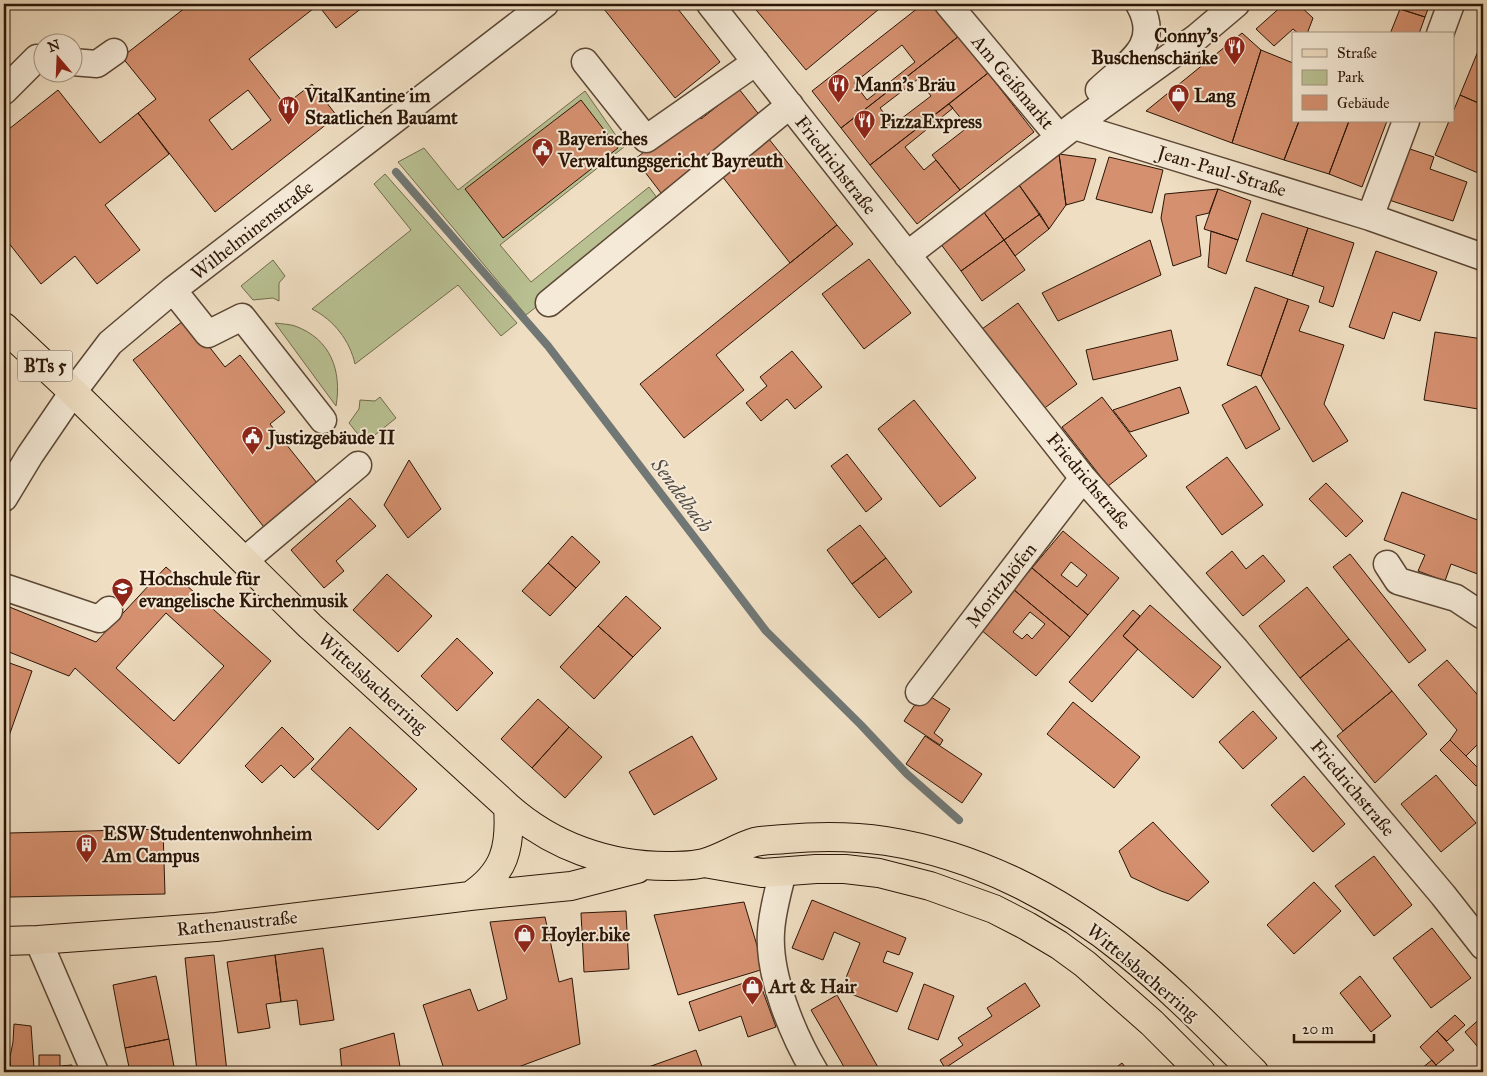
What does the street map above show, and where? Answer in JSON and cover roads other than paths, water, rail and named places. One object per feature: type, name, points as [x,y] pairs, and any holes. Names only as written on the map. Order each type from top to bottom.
[{"type":"main road","name":"Wittelsbacherring","points":[[4,327],[314,630],[508,807],[538,830],[594,856],[648,866],[683,866],[704,863],[756,842],[806,837],[844,836],[886,841],[936,851],[1004,876],[1077,916],[1127,953],[1173,993],[1254,1072]]},
{"type":"main road","points":[[470,896],[484,887],[494,877],[500,864],[507,844],[509,826],[508,807]]},
{"type":"main road","name":"Wittelsbacherring","points":[[704,863],[762,873],[816,868],[879,873],[930,886],[994,909],[1059,945],[1085,964],[1152,1022],[1201,1072]]},
{"type":"main road","name":"Rathenaustraße","points":[[4,941],[216,927],[470,896],[571,886],[648,866]]},
{"type":"street","name":"Wilhelminenstraße","points":[[4,498],[72,392],[110,343],[173,290],[545,4]]},
{"type":"street","name":"Friedrichstraße","points":[[710,4],[1083,478],[1236,650],[1437,888],[1483,946]]},
{"type":"street","name":"Am Geißmarkt","points":[[948,4],[1067,132]]},
{"type":"street","points":[[1067,132],[1100,89],[1142,49],[1148,32],[1146,15],[1139,4]]},
{"type":"street","points":[[907,255],[1067,132],[1197,37],[1236,4]]},
{"type":"street","points":[[1441,32],[1451,4]]},
{"type":"street","points":[[82,63],[97,64],[114,52]]},
{"type":"street","points":[[585,62],[646,139],[756,62]]},
{"type":"street","points":[[4,91],[32,63]]},
{"type":"street","points":[[549,303],[790,105]]},
{"type":"street","points":[[1370,217],[1406,122]]},
{"type":"street","name":"Jean-Paul-Straße","points":[[1067,132],[1370,217],[1483,257]]},
{"type":"street","points":[[173,290],[208,334],[242,317],[322,420]]},
{"type":"street","points":[[244,561],[358,465]]},
{"type":"street","name":"Moritzhöfen","points":[[919,692],[1083,478]]},
{"type":"street","points":[[1386,564],[1398,581],[1456,598],[1483,616]]},
{"type":"street","points":[[4,587],[99,619],[109,610]]},
{"type":"street","points":[[783,872],[771,932],[773,962],[784,1007],[815,1072]]},
{"type":"street","points":[[38,940],[95,1072]]},
{"type":"waterway","name":"Sendelbach","points":[[396,172],[548,346],[766,631],[861,725],[907,774],[959,820]]},
{"type":"place","name":"Conny's Buschenschänke","points":[[1234,65]]},
{"type":"place","name":"Mann's Bräu","points":[[838,103]]},
{"type":"place","name":"Lang","points":[[1178,114]]},
{"type":"place","name":"VitalKantine im Staatlichen Bauamt","points":[[289,125]]},
{"type":"place","name":"PizzaExpress","points":[[864,140]]},
{"type":"place","name":"Bayerisches Verwaltungsgericht Bayreuth","points":[[542,168]]},
{"type":"place","name":"Justizgebäude II","points":[[252,456]]},
{"type":"place","name":"Hochschule für evangelische Kirchenmusik","points":[[123,608]]},
{"type":"place","name":"ESW Studentenwohnheim Am Campus","points":[[87,863]]},
{"type":"place","name":"Hoyler.bike","points":[[525,953]]},
{"type":"place","name":"Art & Hair","points":[[753,1005]]}]
